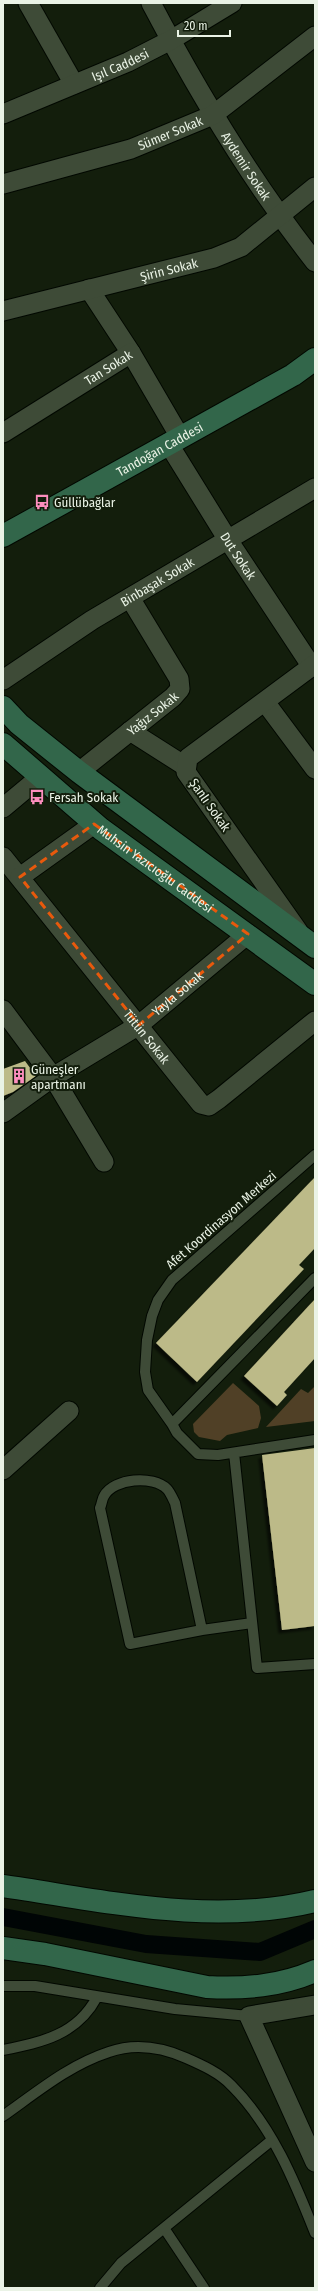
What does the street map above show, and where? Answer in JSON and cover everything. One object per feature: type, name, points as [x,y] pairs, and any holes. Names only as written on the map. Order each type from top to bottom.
[{"type":"street","points":[[28,3],[74,84]]},
{"type":"street","name":"Aydemir Sokak","points":[[151,3],[213,115],[242,163],[315,262]]},
{"type":"street","name":"Işıl Caddesi","points":[[3,114],[128,62],[171,40],[232,3]]},
{"type":"street","name":"Sümer Sokak","points":[[3,184],[131,149],[213,115],[315,36]]},
{"type":"street","name":"Şirin Sokak","points":[[3,311],[214,258],[241,247],[315,187]]},
{"type":"street","points":[[89,289],[131,353]]},
{"type":"street","name":"Tan Sokak","points":[[3,433],[131,353],[174,440]]},
{"type":"street","name":"Tandoğan Caddesi","points":[[3,536],[293,375],[315,359]]},
{"type":"street","name":"Dut Sokak","points":[[174,440],[228,540],[314,665]]},
{"type":"street","name":"Binbaşak Sokak","points":[[3,680],[92,620],[315,488]]},
{"type":"street","name":"Yağız Sokak","points":[[79,772],[173,697],[180,689],[179,679],[130,598]]},
{"type":"street","name":"Şanlı Sokak","points":[[310,943],[186,772],[185,766],[188,758],[208,742],[314,665]]},
{"type":"street","points":[[265,702],[315,769]]},
{"type":"street","points":[[3,707],[19,724],[79,772],[310,943]]},
{"type":"street","points":[[130,731],[185,766]]},
{"type":"street","name":"Muhsin Yazıcıoğlu Caddesi","points":[[3,744],[94,824],[248,934],[315,984]]},
{"type":"street","points":[[3,808],[47,784],[79,772]]},
{"type":"street","points":[[20,877],[94,824]]},
{"type":"street","name":"Tütün Sokak","points":[[3,857],[139,1025],[200,1104],[209,1106],[315,1022]]},
{"type":"street","name":"Yayla Sokak","points":[[3,1112],[54,1077],[139,1025],[248,934]]},
{"type":"street","points":[[4,1015],[54,1077],[104,1162]]},
{"type":"street","points":[[3,1470],[69,1411]]},
{"type":"street","points":[[3,1886],[136,1907],[191,1910],[243,1911],[283,1908],[315,1901]]},
{"type":"street","points":[[3,1948],[207,1987],[231,1988],[267,1986],[315,1971]]},
{"type":"street","points":[[315,2005],[249,2016],[315,2162]]},
{"type":"lane","name":"Afet Koordinasyon Merkezi","points":[[315,1155],[172,1280],[158,1300],[147,1340],[145,1372],[148,1390],[188,1445],[198,1454],[218,1455],[315,1440]]},
{"type":"lane","points":[[172,1424],[315,1278]]},
{"type":"lane","points":[[234,1452],[257,1668],[315,1664]]},
{"type":"lane","points":[[202,1630],[175,1503],[167,1489],[150,1480],[133,1480],[117,1486],[105,1495],[100,1508],[130,1644],[202,1630],[252,1623]]},
{"type":"lane","points":[[3,1986],[35,1986],[175,2009],[249,2016]]},
{"type":"lane","points":[[3,2050],[64,2033],[84,2018],[97,1997]]},
{"type":"lane","points":[[3,2116],[70,2068],[110,2051],[149,2046],[179,2055],[208,2068],[232,2085],[263,2125],[296,2185],[315,2233]]},
{"type":"lane","points":[[100,2288],[121,2263],[272,2140]]},
{"type":"lane","points":[[164,2228],[204,2288]]},
{"type":"highlighted area","points":[[94,824],[248,934],[139,1025],[20,877]]},
{"type":"shaded area","points":[[233,1383],[259,1406],[261,1418],[258,1428],[227,1435],[220,1441],[199,1437],[194,1432],[193,1424]]},
{"type":"shaded area","points":[[315,1386],[315,1421],[266,1427],[301,1389],[308,1393]]},
{"type":"building","name":"Güneşler apartmanı","points":[[25,1061],[36,1076],[13,1092],[3,1096],[3,1069]]},
{"type":"building","points":[[315,1177],[315,1248],[299,1265],[304,1269],[197,1382],[156,1343]]},
{"type":"building","points":[[315,1299],[315,1358],[284,1392],[287,1395],[277,1406],[244,1376]]},
{"type":"building","points":[[315,1448],[315,1626],[282,1630],[262,1455]]},
{"type":"waterway","points":[[3,1917],[146,1944],[260,1952],[315,1929]]},
{"type":"place","name":"Güllübağlar","points":[[42,502]]},
{"type":"place","name":"Fersah Sokak","points":[[37,797]]},
{"type":"place","name":"Güneşler apartmanı","points":[[19,1076]]}]
